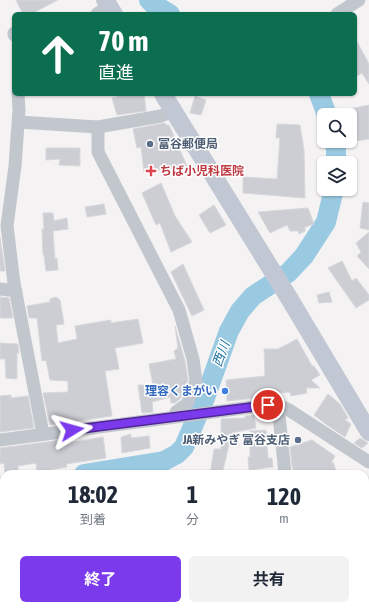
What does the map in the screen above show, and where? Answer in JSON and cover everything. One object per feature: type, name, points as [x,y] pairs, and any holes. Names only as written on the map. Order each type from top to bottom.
[{"type":"street","points":[[340,12],[360,0]]},
{"type":"street","points":[[18,96],[15,166],[7,226],[16,291],[43,434]]},
{"type":"street","points":[[163,96],[289,298],[369,432]]},
{"type":"street","points":[[18,122],[98,127],[161,116],[173,111]]},
{"type":"street","points":[[98,127],[98,152],[179,310],[193,359],[196,381],[187,404],[176,412],[181,416]]},
{"type":"street","points":[[0,289],[16,291]]},
{"type":"street","points":[[0,440],[268,405],[278,405],[289,410],[369,462]]},
{"type":"street","points":[[278,405],[285,470]]},
{"type":"building","points":[[16,0],[58,0],[35,12],[22,12]]},
{"type":"building","points":[[357,42],[369,64],[369,84],[362,73],[357,76]]},
{"type":"building","points":[[120,96],[144,96],[146,111],[117,115],[112,98]]},
{"type":"building","points":[[195,96],[206,100],[201,115],[190,113]]},
{"type":"building","points":[[369,105],[369,139],[357,141],[357,108],[355,108]]},
{"type":"building","points":[[165,123],[166,125],[169,125],[187,166],[144,172],[141,147],[137,148],[133,129]]},
{"type":"building","points":[[277,124],[300,125],[304,150],[305,198],[243,193],[243,177],[277,179],[280,138],[276,138]]},
{"type":"building","points":[[46,148],[80,148],[80,166],[59,165],[60,159],[46,160]]},
{"type":"building","points":[[161,183],[175,216],[192,242],[171,252],[160,223],[156,225],[142,193]]},
{"type":"building","points":[[363,202],[369,203],[369,230],[360,228]]},
{"type":"building","points":[[104,204],[106,214],[87,217],[85,207]]},
{"type":"building","points":[[214,205],[226,225],[210,233],[199,215]]},
{"type":"building","points":[[308,208],[314,224],[305,227],[305,231],[299,234],[298,231],[290,231],[287,225],[270,233],[258,212]]},
{"type":"building","points":[[43,213],[53,213],[54,221],[67,218],[68,229],[53,231],[55,259],[57,258],[58,270],[46,271],[43,255]]},
{"type":"building","points":[[369,232],[369,269],[357,256],[361,252],[356,243]]},
{"type":"building","points":[[0,237],[5,271],[0,271]]},
{"type":"building","points":[[342,261],[352,281],[356,278],[369,295],[369,300],[356,308],[328,268]]},
{"type":"building","points":[[183,264],[204,310],[192,316],[171,272]]},
{"type":"building","points":[[329,292],[332,302],[319,303],[317,295]]},
{"type":"building","points":[[0,297],[9,298],[13,318],[0,318]]},
{"type":"building","points":[[56,297],[60,300],[64,324],[56,325],[58,343],[77,339],[75,326],[111,320],[111,323],[138,319],[143,343],[115,348],[119,369],[105,371],[112,416],[50,425],[43,393],[68,392],[68,381],[50,380],[46,360],[42,361],[37,318],[29,318],[27,306],[50,302],[50,299]]},
{"type":"building","points":[[175,326],[185,361],[188,380],[180,399],[175,403],[171,403],[170,397],[152,402],[153,412],[142,413],[138,385],[153,385],[149,364],[176,359],[174,351],[178,348]]},
{"type":"building","points":[[297,339],[312,366],[314,366],[320,375],[311,380],[320,388],[306,388],[307,393],[291,396],[290,392],[256,395],[257,398],[227,401],[226,380],[265,376],[264,349],[278,349]]},
{"type":"building","points":[[0,343],[18,344],[19,353],[17,353],[17,379],[6,378],[5,359],[0,359]]},
{"type":"building","points":[[328,394],[340,404],[348,418],[345,420],[351,424],[345,437],[314,415]]},
{"type":"building","points":[[11,395],[11,398],[28,396],[34,428],[0,432],[0,396]]},
{"type":"building","points":[[254,415],[256,428],[232,433],[232,445],[229,445],[223,470],[211,470],[214,449],[221,449],[221,419],[245,418],[245,416]]},
{"type":"building","points":[[266,430],[268,458],[272,458],[273,467],[249,470],[248,457],[250,457],[250,431]]},
{"type":"building","points":[[131,434],[131,438],[149,436],[150,448],[122,453],[121,437]]},
{"type":"building","points":[[103,437],[106,458],[66,464],[67,467],[50,470],[37,470],[36,463],[18,466],[18,470],[5,470],[4,463],[0,464],[0,448],[62,440],[63,444]]},
{"type":"building","points":[[360,438],[368,443],[362,448],[354,443]]},
{"type":"building","points":[[312,440],[335,456],[331,463],[333,462],[336,470],[294,470],[290,447]]},
{"type":"waterway","name":"西川","points":[[149,0],[167,12]]},
{"type":"waterway","name":"西川","points":[[320,96],[324,108]]},
{"type":"waterway","name":"西川","points":[[336,148],[336,156]]},
{"type":"waterway","name":"西川","points":[[109,470],[164,461],[177,454],[184,447],[205,398],[229,331],[240,311],[253,296],[288,273],[304,256],[326,222],[332,196]]},
{"type":"place","name":"富谷郵便局","points":[[150,144]]},
{"type":"place","name":"ちば小児科医院","points":[[151,171]]},
{"type":"place","name":"理容くまがい","points":[[225,391]]},
{"type":"place","name":"JA新みやぎ 富谷支店","points":[[298,440]]},
{"type":"route","points":[[72,430],[268,405]]}]
